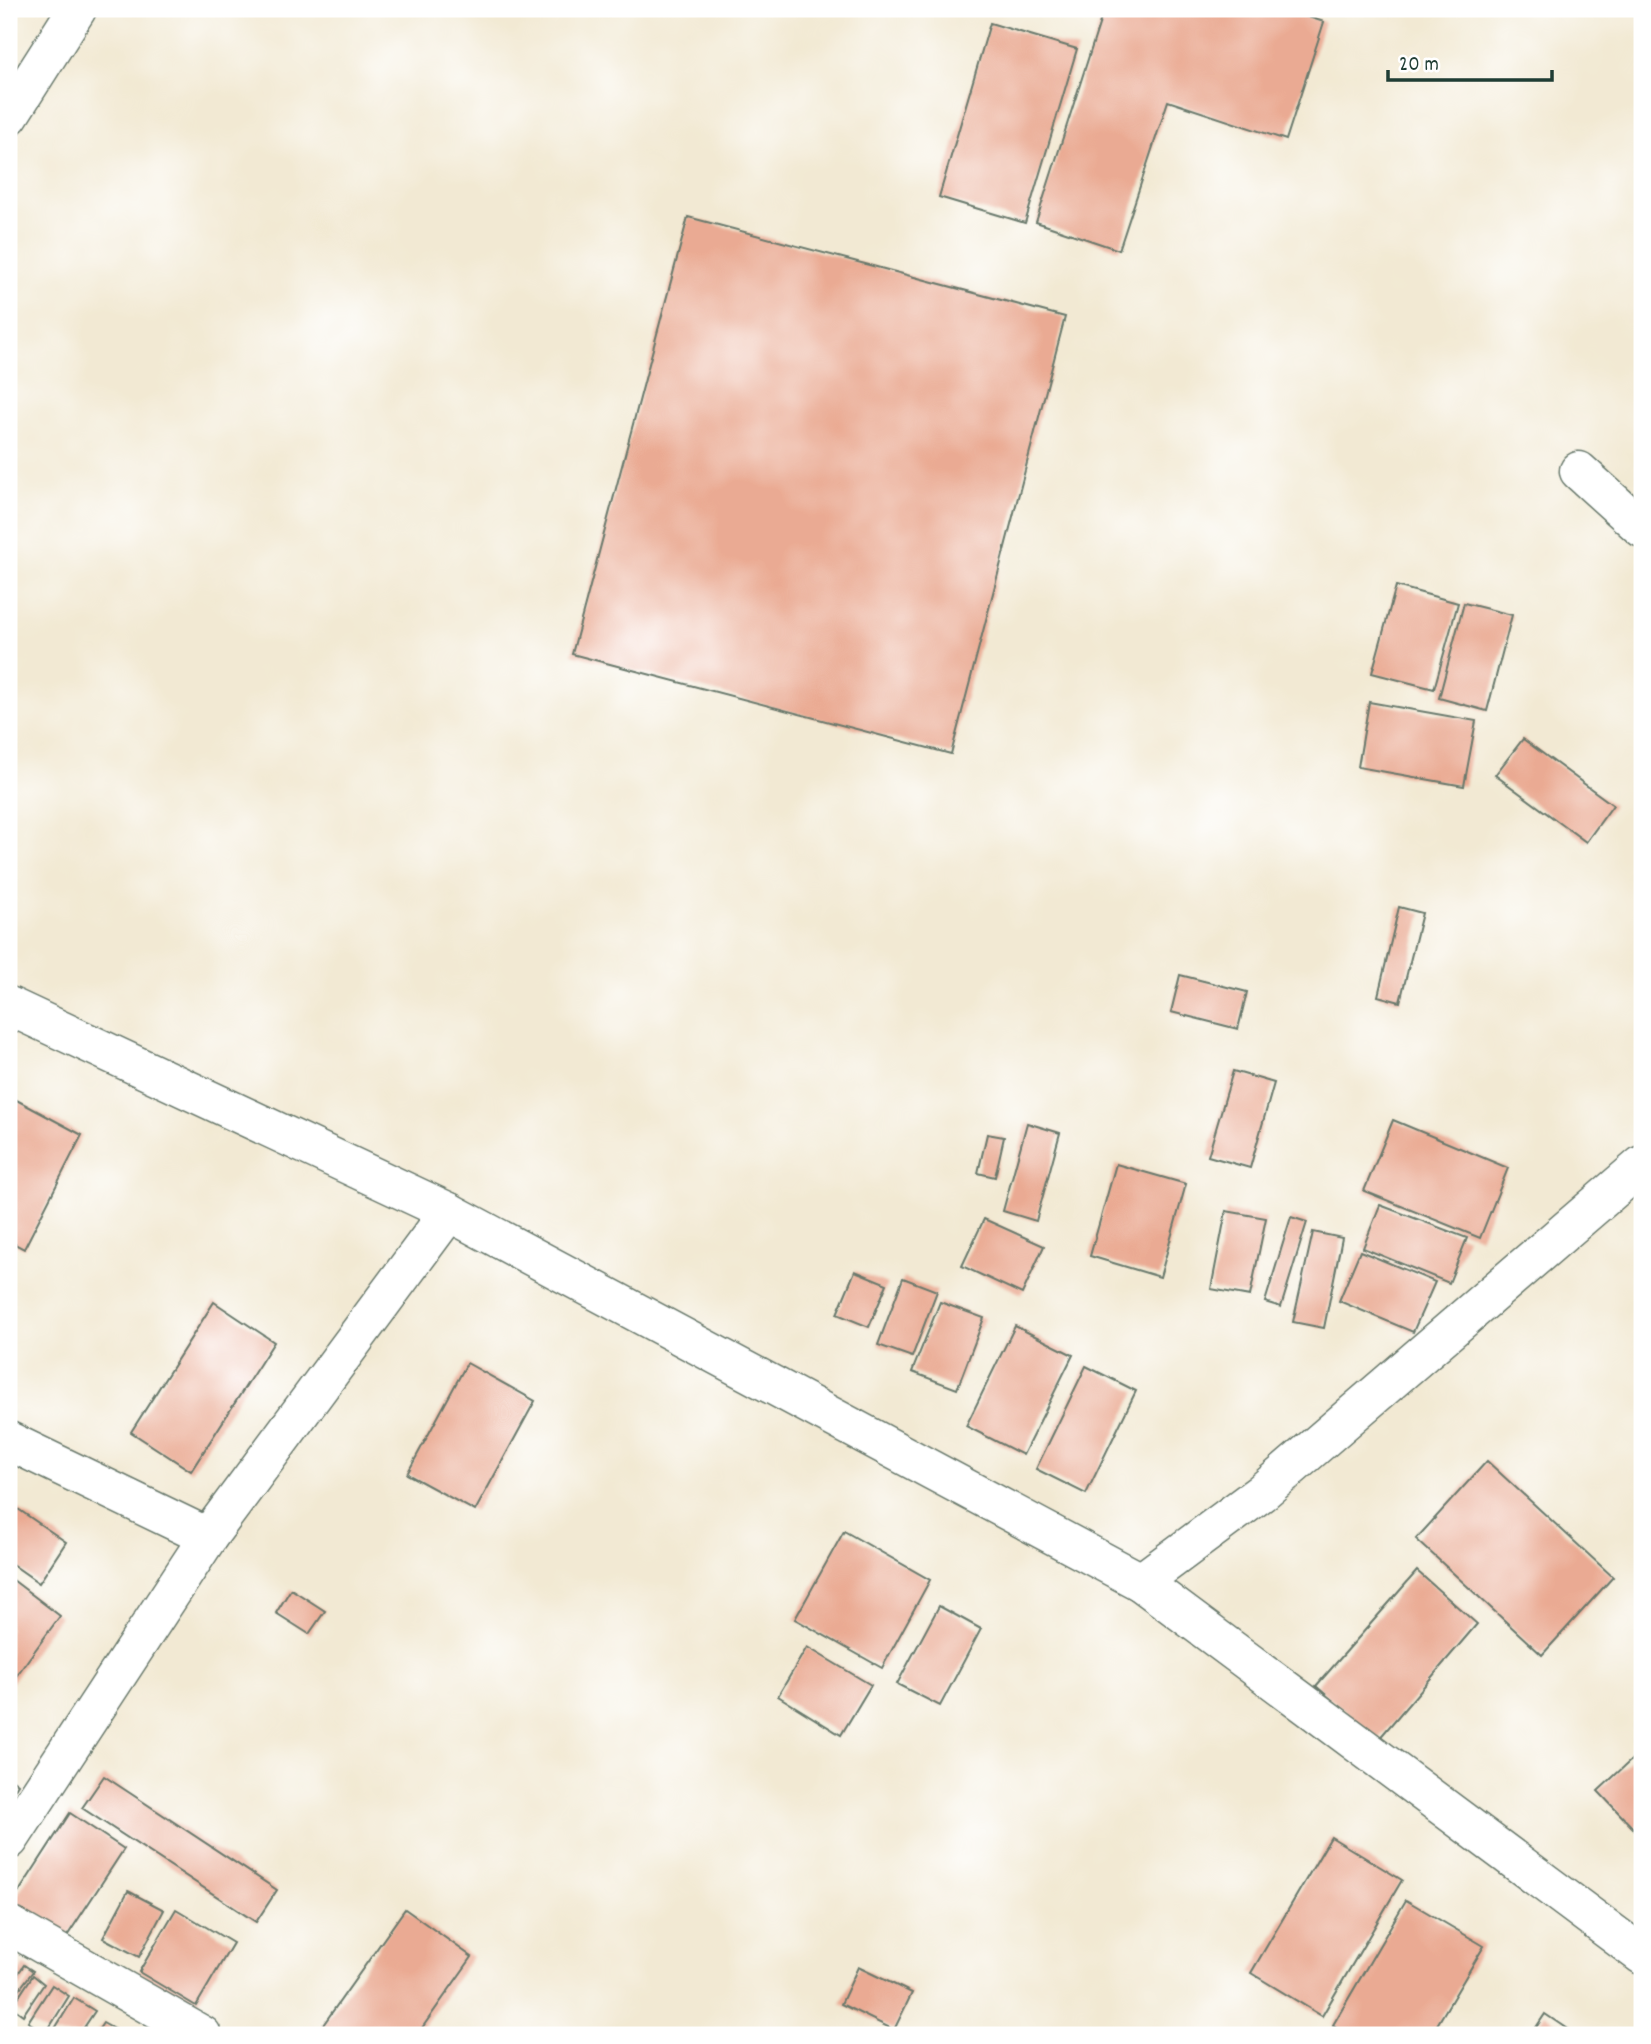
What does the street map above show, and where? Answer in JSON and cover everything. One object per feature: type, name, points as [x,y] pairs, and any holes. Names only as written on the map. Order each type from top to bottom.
[{"type":"street","points":[[9,116],[77,9]]},
{"type":"street","points":[[1579,471],[1642,528]]},
{"type":"street","points":[[9,1006],[449,1212],[1141,1582],[1642,1955]]},
{"type":"street","points":[[1141,1582],[1261,1493],[1642,1165]]},
{"type":"street","points":[[9,1840],[208,1537],[449,1212]]},
{"type":"street","points":[[9,1441],[208,1537]]},
{"type":"street","points":[[9,1925],[202,2035]]},
{"type":"building","points":[[1104,9],[1283,9],[1324,22],[1286,140],[1168,101],[1119,250],[1036,222]]},
{"type":"building","points":[[990,23],[1077,49],[1025,223],[939,197]]},
{"type":"building","points":[[688,217],[1065,317],[951,754],[572,654]]},
{"type":"building","points":[[1396,586],[1458,603],[1434,689],[1372,673]]},
{"type":"building","points":[[1464,603],[1512,615],[1487,711],[1439,698]]},
{"type":"building","points":[[1369,702],[1476,721],[1464,786],[1358,767]]},
{"type":"building","points":[[1523,739],[1613,805],[1586,842],[1495,775]]},
{"type":"building","points":[[1399,907],[1422,913],[1400,1002],[1378,996]]},
{"type":"building","points":[[1180,975],[1247,992],[1238,1029],[1171,1012]]},
{"type":"building","points":[[1233,1071],[1274,1083],[1250,1168],[1208,1156]]},
{"type":"building","points":[[9,1096],[82,1135],[24,1249],[9,1241]]},
{"type":"building","points":[[1393,1120],[1508,1168],[1480,1238],[1364,1191]]},
{"type":"building","points":[[1027,1123],[1060,1133],[1036,1221],[1003,1211]]},
{"type":"building","points":[[987,1134],[1004,1137],[995,1177],[978,1173]]},
{"type":"building","points":[[1116,1164],[1186,1184],[1160,1277],[1090,1256]]},
{"type":"building","points":[[1380,1205],[1467,1238],[1449,1283],[1363,1248]]},
{"type":"building","points":[[1226,1211],[1266,1218],[1250,1296],[1211,1289]]},
{"type":"building","points":[[1291,1217],[1307,1222],[1281,1307],[1265,1302]]},
{"type":"building","points":[[984,1219],[1044,1246],[1022,1294],[962,1266]]},
{"type":"building","points":[[1313,1232],[1342,1238],[1324,1328],[1293,1322]]},
{"type":"building","points":[[1360,1251],[1435,1282],[1413,1332],[1339,1301]]},
{"type":"building","points":[[855,1271],[887,1284],[869,1327],[837,1314]]},
{"type":"building","points":[[903,1278],[937,1291],[912,1357],[878,1345]]},
{"type":"building","points":[[214,1302],[274,1342],[191,1471],[131,1432]]},
{"type":"building","points":[[940,1302],[984,1318],[957,1389],[912,1372]]},
{"type":"building","points":[[1015,1326],[1073,1355],[1023,1455],[966,1426]]},
{"type":"building","points":[[467,1363],[535,1401],[475,1511],[407,1474]]},
{"type":"building","points":[[1086,1366],[1136,1391],[1086,1494],[1036,1469]]},
{"type":"building","points":[[1487,1461],[1613,1577],[1542,1655],[1416,1539]]},
{"type":"building","points":[[18,1509],[66,1542],[39,1583],[9,1562],[9,1523]]},
{"type":"building","points":[[844,1531],[930,1580],[882,1668],[795,1619]]},
{"type":"building","points":[[1417,1571],[1477,1624],[1378,1740],[1316,1686]]},
{"type":"building","points":[[9,1577],[60,1616],[9,1686]]},
{"type":"building","points":[[291,1589],[325,1611],[309,1634],[276,1613]]},
{"type":"building","points":[[939,1606],[981,1629],[940,1706],[897,1684]]},
{"type":"building","points":[[807,1647],[871,1685],[841,1735],[778,1696]]},
{"type":"building","points":[[1642,1750],[1642,1822],[1634,1829],[1598,1791]]},
{"type":"building","points":[[104,1776],[277,1890],[256,1922],[82,1808]]},
{"type":"building","points":[[9,1777],[18,1784],[9,1798]]},
{"type":"building","points":[[70,1813],[124,1849],[58,1950],[9,1907]]},
{"type":"building","points":[[1331,1837],[1402,1880],[1322,2016],[1251,1973]]},
{"type":"building","points":[[128,1891],[164,1910],[139,1957],[103,1938]]},
{"type":"building","points":[[1406,1900],[1484,1946],[1431,2035],[1350,2035],[1333,2025]]},
{"type":"building","points":[[176,1909],[233,1943],[196,2006],[139,1972]]},
{"type":"building","points":[[405,1909],[472,1957],[417,2035],[316,2035]]},
{"type":"building","points":[[24,1965],[33,1971],[9,2003],[9,1987]]},
{"type":"building","points":[[858,1967],[912,1993],[894,2030],[841,2004]]},
{"type":"building","points":[[33,1975],[44,1984],[23,2015],[12,2007]]},
{"type":"building","points":[[52,1985],[69,1996],[46,2033],[28,2022]]},
{"type":"building","points":[[74,1998],[95,2011],[79,2035],[51,2035]]},
{"type":"building","points":[[1545,2014],[1576,2035],[1531,2035]]},
{"type":"building","points":[[103,2023],[119,2032],[117,2035],[95,2035]]}]
